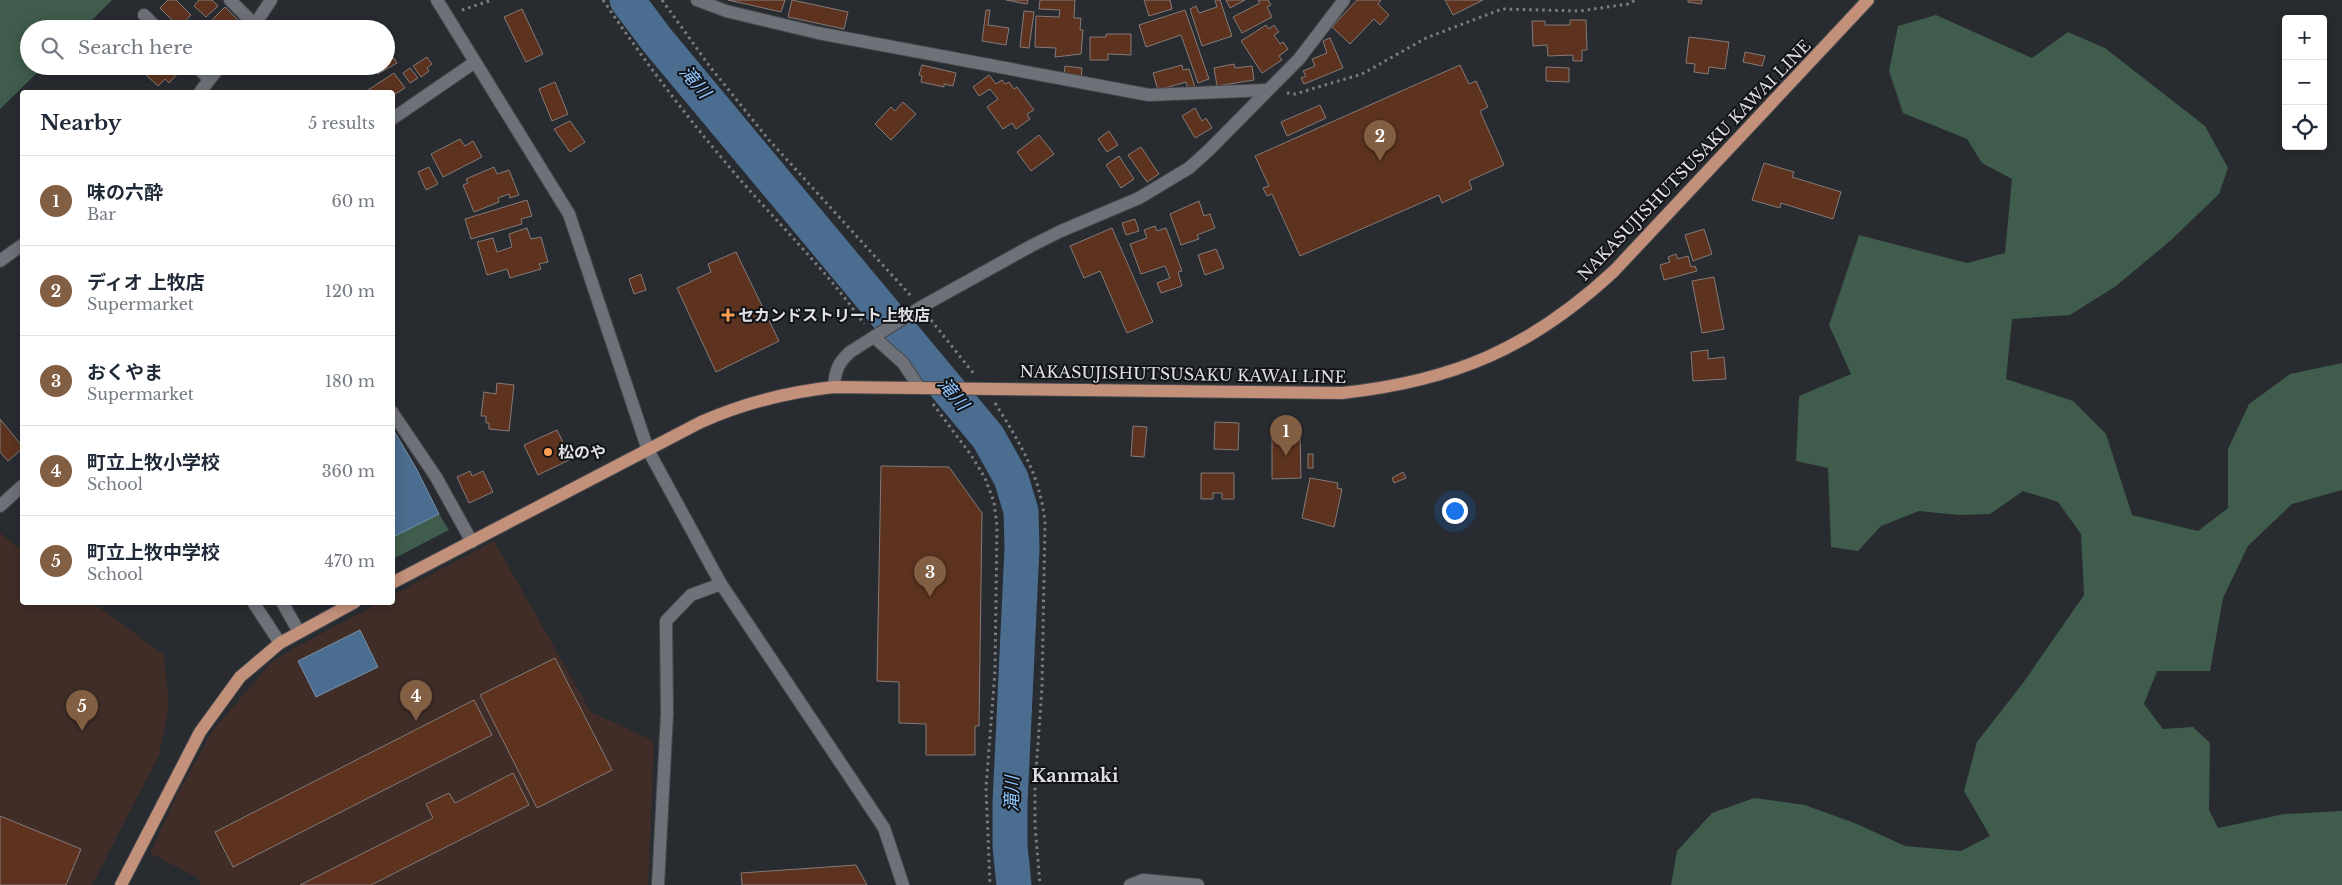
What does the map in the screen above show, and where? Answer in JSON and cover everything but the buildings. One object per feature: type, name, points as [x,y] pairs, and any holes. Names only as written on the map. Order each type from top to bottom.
[{"type":"main road","name":"NAKASUJISHUTSUSAKU KAWAI LINE","points":[[395,581],[701,422],[752,402],[806,390],[834,387],[984,387],[1342,393],[1415,382],[1457,370],[1491,357],[1524,340],[1556,320],[1587,296],[1614,271],[1868,0]]},
{"type":"main road","points":[[121,885],[200,732],[240,677],[280,643],[349,605]]},
{"type":"street","points":[[230,0],[248,20]]},
{"type":"street","points":[[258,20],[271,0]]},
{"type":"street","points":[[437,0],[568,214],[648,450],[721,584],[884,828],[903,885]]},
{"type":"street","points":[[697,0],[726,11],[818,33],[1149,95],[1268,90]]},
{"type":"street","points":[[834,387],[835,372],[840,361],[921,307],[1061,231],[1139,198],[1189,168],[1299,59],[1344,0]]},
{"type":"street","points":[[144,15],[149,20]]},
{"type":"street","points":[[395,117],[475,62]]},
{"type":"street","points":[[206,75],[210,79]]},
{"type":"street","points":[[202,90],[213,75]]},
{"type":"street","points":[[2,256],[20,246]]},
{"type":"street","points":[[874,337],[903,362],[919,387]]},
{"type":"street","points":[[395,416],[436,476],[472,542]]},
{"type":"street","points":[[0,506],[20,488]]},
{"type":"street","points":[[658,885],[663,824],[667,714],[666,621],[692,595],[721,584]]},
{"type":"street","points":[[255,605],[280,643]]},
{"type":"street","points":[[284,605],[299,632]]},
{"type":"street","points":[[1130,885],[1143,880],[1198,885]]},
{"type":"path","points":[[446,15],[492,0]]},
{"type":"path","points":[[603,0],[648,65],[696,127],[827,276],[874,337]]},
{"type":"path","points":[[662,0],[711,68],[769,140],[921,307],[984,387],[1012,430],[1036,476],[1042,498],[1045,522],[1041,706],[1035,784],[1035,825],[1040,885]]},
{"type":"path","points":[[1268,90],[1295,94],[1362,74],[1426,38],[1502,8],[1580,11],[1628,4],[1635,0]]},
{"type":"path","points":[[919,387],[971,455],[985,478],[994,502],[996,526],[995,671],[986,788],[990,885]]},
{"type":"shaded area","points":[[0,533],[20,548],[20,605],[96,605],[164,655],[169,706],[159,755],[92,885],[0,885]]},
{"type":"shaded area","points":[[494,541],[591,712],[654,741],[648,885],[200,885],[198,878],[150,853],[178,793],[213,730],[271,663],[294,648],[375,605],[395,605],[395,594]]},
{"type":"green space","points":[[0,0],[112,0],[92,20],[20,20],[20,75],[35,75],[0,109]]},
{"type":"green space","points":[[1936,15],[2032,58],[2068,32],[2105,48],[2205,126],[2228,168],[2219,194],[2170,241],[2116,286],[2070,315],[2012,319],[2006,379],[2073,401],[2106,434],[2132,515],[2198,531],[2228,508],[2228,449],[2249,404],[2290,374],[2342,363],[2342,490],[2292,504],[2248,546],[2223,598],[2210,671],[2157,671],[2144,704],[2163,729],[2193,727],[2210,743],[2209,810],[2218,828],[2284,814],[2342,811],[2342,885],[1671,885],[1677,851],[1712,813],[1754,798],[1805,805],[1857,824],[1905,846],[1961,851],[1990,836],[1964,791],[1977,742],[2023,683],[2084,595],[2081,534],[2058,502],[2023,491],[1990,514],[1958,515],[1919,511],[1881,526],[1858,551],[1831,547],[1828,468],[1796,461],[1799,396],[1851,374],[1829,325],[1859,235],[1967,263],[2005,253],[2012,179],[1982,163],[1967,139],[1903,113],[1889,71],[1898,26]]},
{"type":"green space","points":[[439,514],[449,530],[395,558],[395,536]]},
{"type":"water","points":[[395,432],[416,468],[439,514],[395,536]]},
{"type":"water","points":[[360,630],[378,667],[316,697],[298,661]]},
{"type":"waterway","name":"滝川","points":[[627,0],[657,40],[988,437],[1011,478],[1021,511],[1022,548],[1010,803],[1010,846],[1014,885]]},
{"type":"place","name":"ディオ 上牧店","points":[[1380,161]]},
{"type":"place","name":"セカンドストリート上牧店","points":[[728,315]]},
{"type":"place","name":"松のや","points":[[548,452]]},
{"type":"place","name":"味の六酔","points":[[1286,456]]},
{"type":"place","name":"おくやま","points":[[930,597]]},
{"type":"place","name":"町立上牧小学校","points":[[416,721]]},
{"type":"place","name":"町立上牧中学校","points":[[82,731]]},
{"type":"district","name":"Kanmaki","points":[[1075,776]]}]
